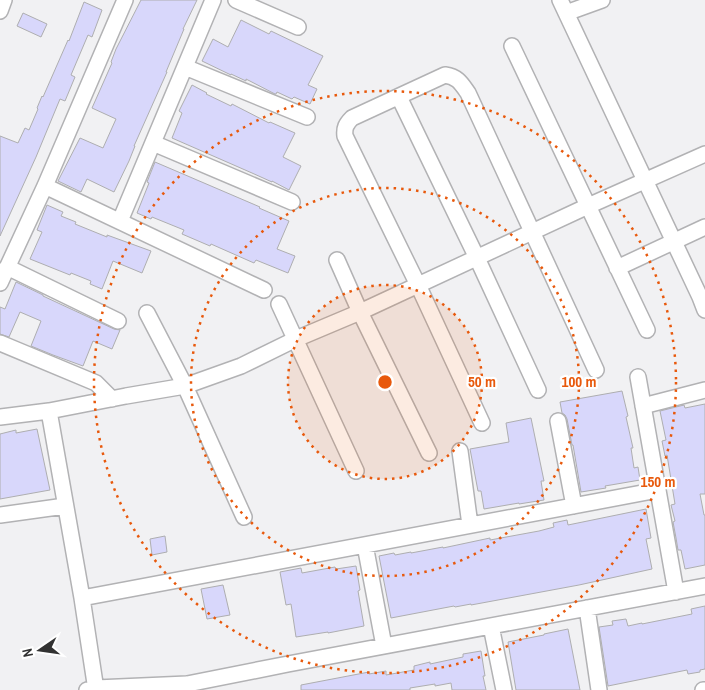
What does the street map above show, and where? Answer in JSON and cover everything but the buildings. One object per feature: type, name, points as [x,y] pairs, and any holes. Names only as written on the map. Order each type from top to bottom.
[{"type":"street","points":[[0,11],[4,0]]},
{"type":"street","points":[[0,283],[45,186],[125,0]]},
{"type":"street","points":[[120,221],[213,0]]},
{"type":"street","points":[[236,0],[298,26]]},
{"type":"street","points":[[602,0],[563,7],[673,241],[703,300]]},
{"type":"street","points":[[512,46],[647,330]]},
{"type":"street","points":[[184,67],[307,117]]},
{"type":"street","points":[[482,423],[418,285],[345,136],[347,123],[352,118],[445,75],[458,79],[468,93],[596,370]]},
{"type":"street","points":[[399,97],[538,390]]},
{"type":"street","points":[[153,143],[292,202]]},
{"type":"street","points":[[0,418],[185,386],[241,366],[296,339],[360,312],[705,154]]},
{"type":"street","points":[[45,186],[264,290]]},
{"type":"street","points":[[617,268],[705,226]]},
{"type":"street","points":[[337,260],[360,312],[429,453]]},
{"type":"street","points":[[7,267],[118,321]]},
{"type":"street","points":[[279,304],[356,471]]},
{"type":"street","points":[[147,313],[185,386],[244,517]]},
{"type":"street","points":[[0,343],[96,383],[112,399]]},
{"type":"street","points":[[638,376],[676,592]]},
{"type":"street","points":[[643,406],[705,390]]},
{"type":"street","points":[[49,411],[82,598],[93,689],[188,687],[384,646],[705,586]]},
{"type":"street","points":[[558,421],[574,506]]},
{"type":"street","points":[[460,451],[470,525]]},
{"type":"street","points":[[82,598],[658,490]]},
{"type":"street","points":[[0,516],[65,506]]},
{"type":"street","points":[[365,545],[384,646]]},
{"type":"street","points":[[587,608],[599,690]]},
{"type":"street","points":[[492,626],[504,690]]}]
